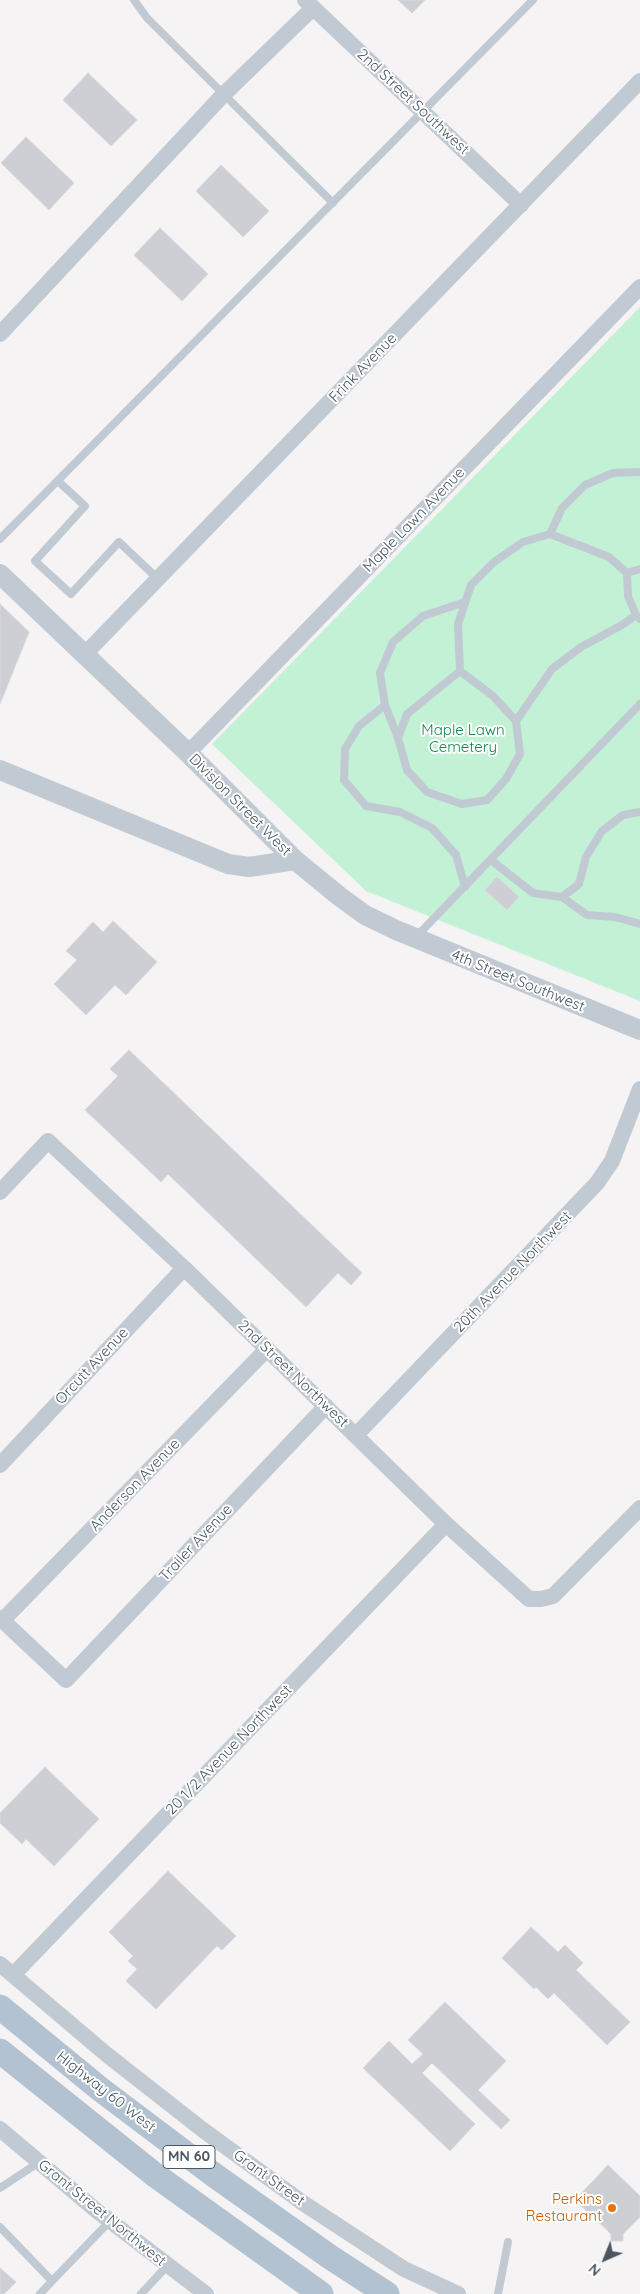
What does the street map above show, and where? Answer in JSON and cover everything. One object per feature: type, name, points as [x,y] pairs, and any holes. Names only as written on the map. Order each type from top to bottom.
[{"type":"main road","name":"Highway 60 West","points":[[0,2007],[100,2089],[214,2175],[330,2257],[387,2294]]},
{"type":"main road","name":"MN 60","points":[[0,2051],[155,2176],[321,2294]]},
{"type":"street","points":[[0,334],[309,4]]},
{"type":"street","name":"2nd Street Southwest","points":[[309,4],[521,205]]},
{"type":"street","name":"Frink Avenue","points":[[85,654],[640,81]]},
{"type":"street","name":"Maple Lawn Avenue","points":[[188,753],[640,287]]},
{"type":"street","name":"Division Street West","points":[[0,574],[188,753],[295,860]]},
{"type":"street","name":"Division Street West","points":[[0,770],[228,864],[249,866],[295,860]]},
{"type":"street","name":"4th Street Southwest","points":[[295,860],[365,915],[415,938],[640,1030]]},
{"type":"street","name":"20th Avenue Northwest","points":[[356,1435],[597,1183],[612,1161],[640,1089]]},
{"type":"street","name":"2nd Street Northwest","points":[[0,1192],[48,1141],[184,1268],[446,1524],[521,1593],[530,1598],[541,1600],[553,1596],[563,1588],[640,1508]]},
{"type":"street","name":"Orcutt Avenue","points":[[0,1465],[184,1268]]},
{"type":"street","name":"Anderson Avenue","points":[[1,1619],[267,1349]]},
{"type":"street","name":"Trailer Avenue","points":[[1,1619],[66,1680],[326,1406]]},
{"type":"street","name":"20 1/2 Avenue Northwest","points":[[13,1975],[446,1524]]},
{"type":"street","name":"Grant Street","points":[[0,1964],[106,2054],[203,2130],[303,2203],[404,2269],[458,2294]]},
{"type":"street","name":"Grant Street Northwest","points":[[0,2129],[110,2221],[206,2294]]},
{"type":"lane","points":[[134,0],[147,18],[333,203]]},
{"type":"lane","points":[[0,539],[533,0]]},
{"type":"lane","points":[[550,534],[562,508],[585,485],[613,473],[640,472]]},
{"type":"lane","points":[[58,481],[85,506],[35,560],[71,594],[119,542],[158,579]]},
{"type":"lane","points":[[460,671],[458,624],[471,585],[494,562],[523,542],[550,534],[609,557],[627,573],[628,596],[638,617],[581,647],[552,669],[516,721]]},
{"type":"lane","points":[[627,573],[640,569]]},
{"type":"lane","points":[[460,671],[493,696],[516,721],[520,754],[506,779],[487,800],[462,804],[427,792],[408,770],[385,705],[380,673],[393,642],[423,616],[465,602]]},
{"type":"lane","points":[[398,738],[407,714],[460,671]]},
{"type":"lane","points":[[415,938],[640,704]]},
{"type":"lane","points":[[385,705],[359,726],[345,749],[344,780],[366,806],[400,812],[432,828],[456,855],[465,887]]},
{"type":"lane","points":[[562,897],[579,884],[586,857],[602,831],[624,815],[640,812]]},
{"type":"lane","points":[[491,860],[533,893],[562,897],[587,915],[614,917],[640,924]]},
{"type":"lane","points":[[0,2188],[38,2162]]},
{"type":"lane","points":[[40,2294],[110,2221]]},
{"type":"lane","points":[[0,2228],[52,2281]]},
{"type":"lane","points":[[498,2294],[508,2242]]},
{"type":"lane","points":[[141,2294],[167,2266]]},
{"type":"green space","name":"Maple Lawn Cemetery","points":[[640,307],[640,1001],[366,891],[212,744]]},
{"type":"building","points":[[398,0],[425,0],[412,13]]},
{"type":"building","points":[[88,73],[137,120],[111,146],[63,100]]},
{"type":"building","points":[[26,137],[74,183],[49,210],[1,163]]},
{"type":"building","points":[[221,165],[269,211],[243,237],[196,191]]},
{"type":"building","points":[[160,228],[208,274],[182,301],[134,255]]},
{"type":"building","points":[[0,604],[29,632],[0,704]]},
{"type":"building","points":[[497,877],[519,897],[507,910],[485,890]]},
{"type":"building","points":[[113,921],[157,962],[126,995],[115,985],[86,1015],[54,984],[77,960],[66,951],[93,922],[103,932]]},
{"type":"building","points":[[129,1050],[362,1273],[351,1285],[338,1273],[306,1307],[168,1174],[161,1182],[85,1110],[118,1076],[110,1069]]},
{"type":"building","points":[[45,1767],[99,1819],[54,1866],[26,1839],[22,1844],[0,1823],[0,1813]]},
{"type":"building","points":[[168,1871],[236,1936],[222,1950],[217,1946],[156,2009],[126,1981],[137,1969],[128,1961],[133,1956],[109,1932]]},
{"type":"building","points":[[531,1927],[558,1952],[565,1945],[583,1963],[576,1970],[630,2022],[607,2045],[554,1993],[548,1999],[536,1987],[534,1989],[502,1958]]},
{"type":"building","points":[[445,2002],[506,2061],[478,2090],[510,2120],[501,2129],[432,2063],[422,2073],[475,2124],[450,2151],[363,2068],[389,2041],[412,2064],[423,2054],[408,2040]]},
{"type":"building","name":"Perkins Restaurant","points":[[608,2165],[640,2196],[640,2217],[623,2234],[623,2241],[611,2241],[611,2234],[575,2200]]},
{"type":"building","points":[[0,2268],[16,2282],[4,2294],[0,2294]]},
{"type":"place","name":"Perkins Restaurant","points":[[612,2208]]}]
